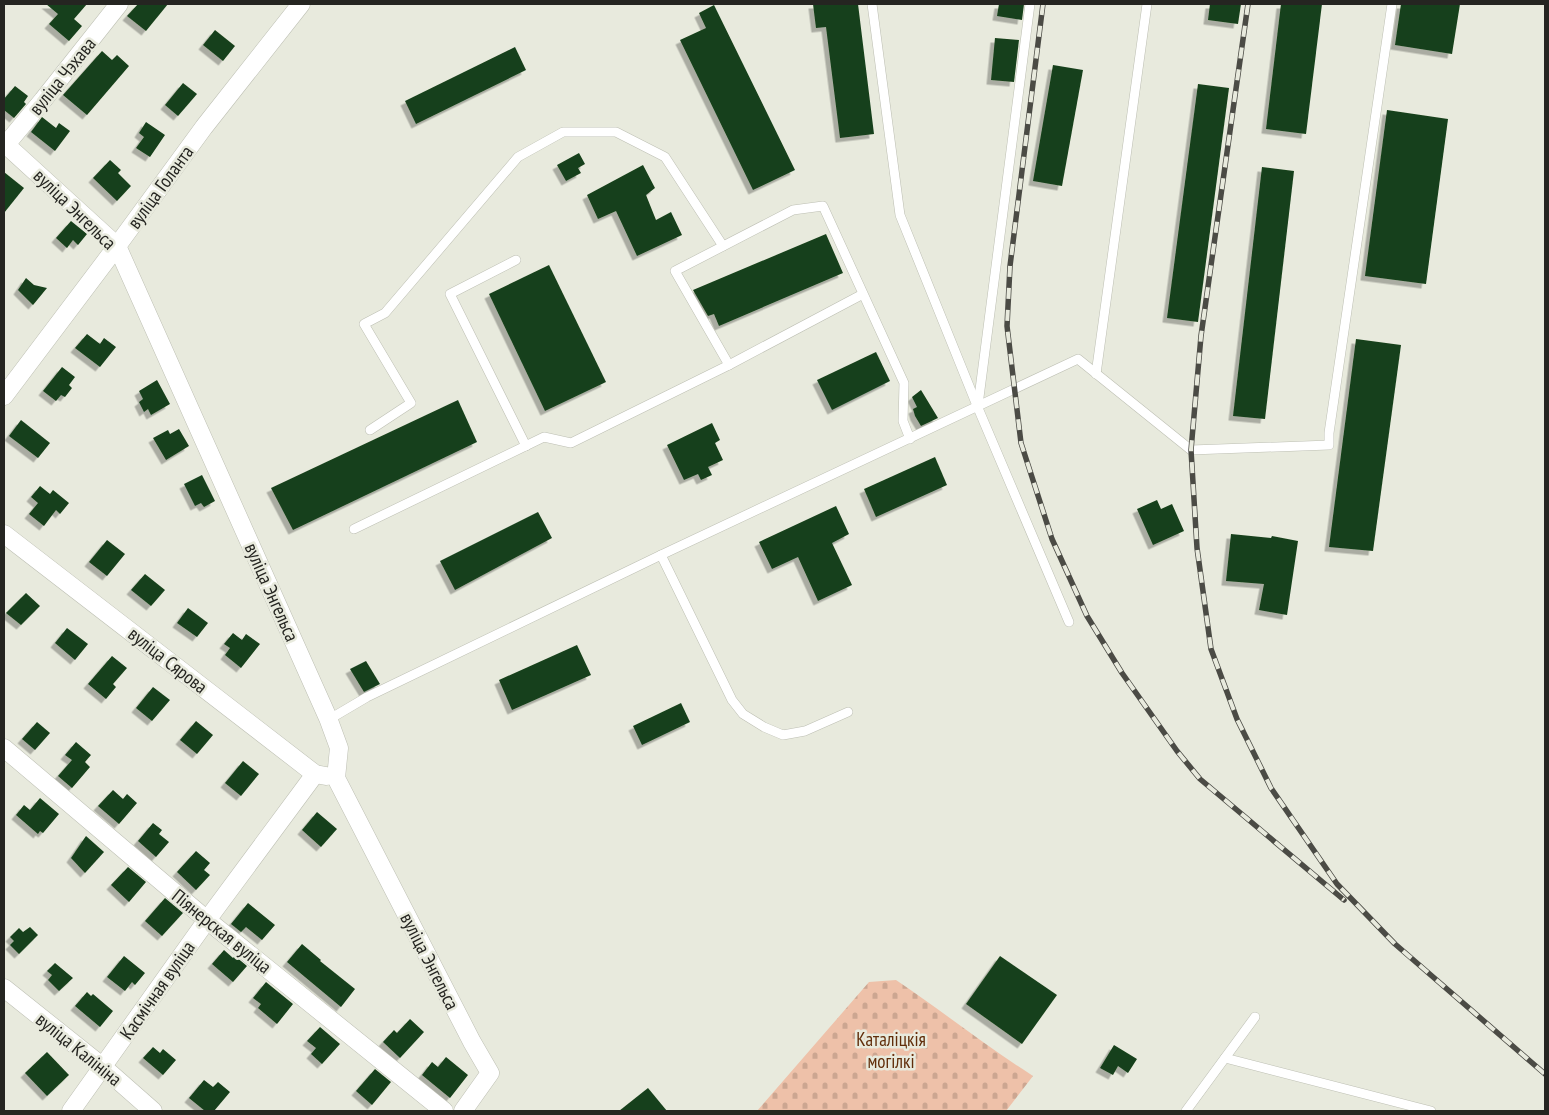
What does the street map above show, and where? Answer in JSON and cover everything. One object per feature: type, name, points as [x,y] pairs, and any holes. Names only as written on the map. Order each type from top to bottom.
[{"type":"street","name":"вуліца Чэхава","points":[[4,145],[119,4]]},
{"type":"street","name":"вуліца Голанта","points":[[4,396],[204,127],[301,4]]},
{"type":"street","name":"вуліца Энгельса","points":[[4,145],[117,246],[328,720],[339,748],[336,778],[490,1074],[463,1111]]},
{"type":"street","name":"вуліца Сярова","points":[[4,534],[315,774],[336,778]]},
{"type":"street","name":"Піянерская вуліца","points":[[4,748],[206,920],[444,1111]]},
{"type":"street","name":"Касмічная вуліца","points":[[71,1111],[206,920],[315,774]]},
{"type":"street","name":"вуліца Калініна","points":[[4,988],[103,1068],[152,1111]]},
{"type":"lane","points":[[872,4],[900,215],[978,408],[1070,622]]},
{"type":"lane","points":[[978,408],[1030,4]]},
{"type":"lane","points":[[1096,374],[1147,4]]},
{"type":"lane","points":[[328,720],[367,697],[662,555],[978,408],[1078,359],[1191,450],[1329,445],[1330,423],[1392,4]]},
{"type":"lane","points":[[370,430],[411,404],[364,324],[385,313],[518,157],[563,132],[616,132],[665,157],[723,246]]},
{"type":"lane","points":[[729,365],[675,271],[793,210],[823,206],[904,384],[903,422],[910,439]]},
{"type":"lane","points":[[516,260],[450,294],[526,446]]},
{"type":"lane","points":[[354,529],[544,437],[571,443],[729,365],[863,294]]},
{"type":"lane","points":[[662,555],[732,700],[743,714],[764,727],[783,735],[805,731],[848,712]]},
{"type":"lane","points":[[1186,1111],[1255,1017]]},
{"type":"lane","points":[[1225,1058],[1430,1111]]},
{"type":"green space","name":"Каталіцкія могілкі","points":[[896,980],[1033,1076],[1006,1111],[757,1111],[869,982]]},
{"type":"building","points":[[46,4],[87,4],[74,19],[82,26],[69,41],[49,24],[58,14]]},
{"type":"building","points":[[138,4],[168,4],[146,31],[127,16]]},
{"type":"building","points":[[813,4],[858,4],[874,134],[840,138],[826,27],[816,28]]},
{"type":"building","points":[[999,4],[1024,4],[1022,20],[997,16]]},
{"type":"building","points":[[1210,4],[1241,4],[1238,24],[1208,20]]},
{"type":"building","points":[[1281,4],[1322,4],[1306,134],[1266,129]]},
{"type":"building","points":[[1401,4],[1460,4],[1452,54],[1395,45]]},
{"type":"building","points":[[714,5],[795,170],[753,190],[680,40],[706,28],[699,13]]},
{"type":"building","points":[[215,30],[235,46],[223,61],[203,45]]},
{"type":"building","points":[[995,38],[1019,40],[1014,82],[991,80]]},
{"type":"building","points":[[515,47],[526,70],[416,124],[405,101]]},
{"type":"building","points":[[102,51],[112,60],[117,55],[129,66],[87,115],[63,95]]},
{"type":"building","points":[[1053,65],[1083,70],[1062,186],[1033,181]]},
{"type":"building","points":[[183,83],[197,94],[178,116],[165,105]]},
{"type":"building","points":[[1198,84],[1229,88],[1198,322],[1167,318]]},
{"type":"building","points":[[15,86],[28,96],[24,102],[26,104],[14,118],[4,110],[4,99]]},
{"type":"building","points":[[1387,110],[1448,119],[1426,284],[1365,276]]},
{"type":"building","points":[[42,117],[56,128],[59,123],[70,131],[55,151],[31,132]]},
{"type":"building","points":[[146,122],[165,135],[150,157],[136,148],[144,137],[139,133]]},
{"type":"building","points":[[579,153],[585,164],[578,168],[581,173],[566,181],[557,165]]},
{"type":"building","points":[[110,160],[121,170],[118,173],[131,186],[117,201],[93,178]]},
{"type":"building","points":[[643,165],[655,188],[646,195],[656,220],[671,212],[682,235],[637,256],[616,211],[598,219],[587,195]]},
{"type":"building","points":[[1262,167],[1294,171],[1265,419],[1233,416]]},
{"type":"building","points":[[4,172],[24,188],[4,213]]},
{"type":"building","points":[[71,221],[87,234],[78,245],[73,240],[67,248],[56,238]]},
{"type":"building","points":[[826,234],[843,273],[719,326],[714,314],[708,316],[693,290]]},
{"type":"building","points":[[549,265],[606,382],[545,411],[489,294]]},
{"type":"building","points":[[26,278],[34,285],[47,288],[33,305],[18,290]]},
{"type":"building","points":[[87,334],[100,344],[104,338],[116,347],[100,367],[75,348]]},
{"type":"building","points":[[1356,339],[1401,345],[1373,551],[1329,547]]},
{"type":"building","points":[[876,352],[890,381],[832,410],[817,380]]},
{"type":"building","points":[[62,367],[75,377],[69,385],[72,388],[65,397],[61,395],[56,401],[43,391]]},
{"type":"building","points":[[157,380],[170,404],[151,415],[148,409],[144,412],[139,402],[143,399],[139,391]]},
{"type":"building","points":[[921,390],[938,418],[921,426],[915,416],[913,409],[917,407],[912,397]]},
{"type":"building","points":[[458,400],[477,442],[293,530],[271,488]]},
{"type":"building","points":[[21,420],[50,443],[38,458],[9,436]]},
{"type":"building","points":[[712,423],[720,440],[715,443],[723,460],[708,467],[712,475],[701,480],[698,474],[684,480],[667,445]]},
{"type":"building","points":[[179,429],[189,446],[166,460],[153,438],[168,430],[170,434]]},
{"type":"building","points":[[935,457],[947,485],[876,517],[864,489]]},
{"type":"building","points":[[202,475],[215,501],[204,507],[201,503],[195,506],[184,484]]},
{"type":"building","points":[[40,486],[50,494],[53,490],[69,503],[60,514],[56,510],[44,526],[29,514],[38,503],[31,497]]},
{"type":"building","points":[[1157,500],[1161,509],[1172,504],[1184,531],[1153,545],[1137,509]]},
{"type":"building","points":[[836,506],[849,534],[832,543],[852,585],[818,601],[798,557],[772,569],[759,542]]},
{"type":"building","points":[[538,512],[552,538],[455,590],[440,561]]},
{"type":"building","points":[[1231,534],[1271,538],[1272,536],[1298,541],[1287,615],[1259,610],[1264,584],[1226,581]]},
{"type":"building","points":[[107,540],[125,554],[107,576],[89,562]]},
{"type":"building","points":[[145,574],[165,590],[151,606],[131,590]]},
{"type":"building","points":[[26,593],[40,606],[21,625],[6,613]]},
{"type":"building","points":[[188,608],[208,623],[197,637],[177,623]]},
{"type":"building","points":[[67,628],[88,644],[75,660],[55,643]]},
{"type":"building","points":[[233,633],[242,640],[246,634],[260,644],[241,668],[225,655],[230,648],[224,644]]},
{"type":"building","points":[[577,645],[591,675],[512,710],[499,680]]},
{"type":"building","points":[[112,656],[127,668],[113,684],[116,687],[106,699],[88,684]]},
{"type":"building","points":[[366,661],[380,684],[364,692],[350,669]]},
{"type":"building","points":[[153,687],[170,700],[152,721],[136,708]]},
{"type":"building","points":[[681,703],[690,722],[642,745],[633,726]]},
{"type":"building","points":[[196,721],[213,735],[197,754],[180,740]]},
{"type":"building","points":[[37,722],[50,733],[35,750],[22,739]]},
{"type":"building","points":[[76,742],[91,755],[85,762],[90,767],[72,788],[58,776],[72,760],[65,755]]},
{"type":"building","points":[[243,761],[259,774],[241,796],[225,783]]},
{"type":"building","points":[[113,790],[123,799],[127,794],[137,803],[119,824],[98,806]]},
{"type":"building","points":[[40,798],[59,814],[43,833],[40,831],[38,834],[16,815],[24,805],[30,810]]},
{"type":"building","points":[[317,812],[337,829],[321,847],[302,830]]},
{"type":"building","points":[[153,823],[162,830],[159,834],[169,842],[156,857],[138,841]]},
{"type":"building","points":[[86,836],[104,852],[85,873],[71,858]]},
{"type":"building","points":[[196,851],[210,863],[204,870],[210,875],[196,890],[177,872]]},
{"type":"building","points":[[128,867],[146,882],[129,902],[111,885]]},
{"type":"building","points":[[165,898],[183,913],[162,936],[145,921]]},
{"type":"building","points":[[248,903],[275,925],[262,940],[246,927],[241,932],[231,924]]},
{"type":"building","points":[[30,927],[38,935],[19,954],[10,945],[14,941],[10,937],[19,928],[23,932]]},
{"type":"building","points":[[302,944],[355,989],[341,1007],[287,962]]},
{"type":"building","points":[[224,950],[247,966],[233,982],[212,964]]},
{"type":"building","points":[[124,956],[145,973],[135,985],[132,982],[125,991],[107,977]]},
{"type":"building","points":[[1000,956],[1057,995],[1022,1044],[966,1004]]},
{"type":"building","points":[[55,963],[73,978],[59,991],[48,980],[52,975],[47,971]]},
{"type":"building","points":[[266,982],[293,1004],[277,1024],[258,1008],[261,1004],[253,998]]},
{"type":"building","points":[[87,992],[91,996],[93,994],[113,1011],[100,1027],[75,1006]]},
{"type":"building","points":[[410,1019],[424,1032],[400,1058],[383,1042],[394,1030],[397,1033]]},
{"type":"building","points":[[320,1027],[340,1044],[322,1064],[311,1054],[316,1048],[307,1041]]},
{"type":"building","points":[[1114,1045],[1137,1059],[1128,1073],[1118,1066],[1113,1075],[1100,1068]]},
{"type":"building","points":[[153,1047],[160,1053],[163,1049],[176,1060],[163,1075],[143,1058]]},
{"type":"building","points":[[47,1052],[69,1075],[47,1096],[25,1073]]},
{"type":"building","points":[[446,1057],[468,1075],[450,1098],[422,1075],[432,1062],[438,1067]]},
{"type":"building","points":[[375,1069],[391,1082],[372,1105],[356,1091]]},
{"type":"building","points":[[204,1080],[213,1087],[218,1082],[230,1092],[214,1111],[205,1111],[189,1098]]},
{"type":"building","points":[[648,1088],[667,1111],[619,1111]]},
{"type":"railway","points":[[1043,4],[1010,266],[1007,326],[1021,443],[1052,539],[1087,616],[1122,673],[1177,751],[1200,779],[1344,900]]},
{"type":"railway","points":[[1248,4],[1201,336],[1191,450],[1197,548],[1211,649],[1237,719],[1271,788],[1337,884],[1395,944],[1545,1074]]}]
